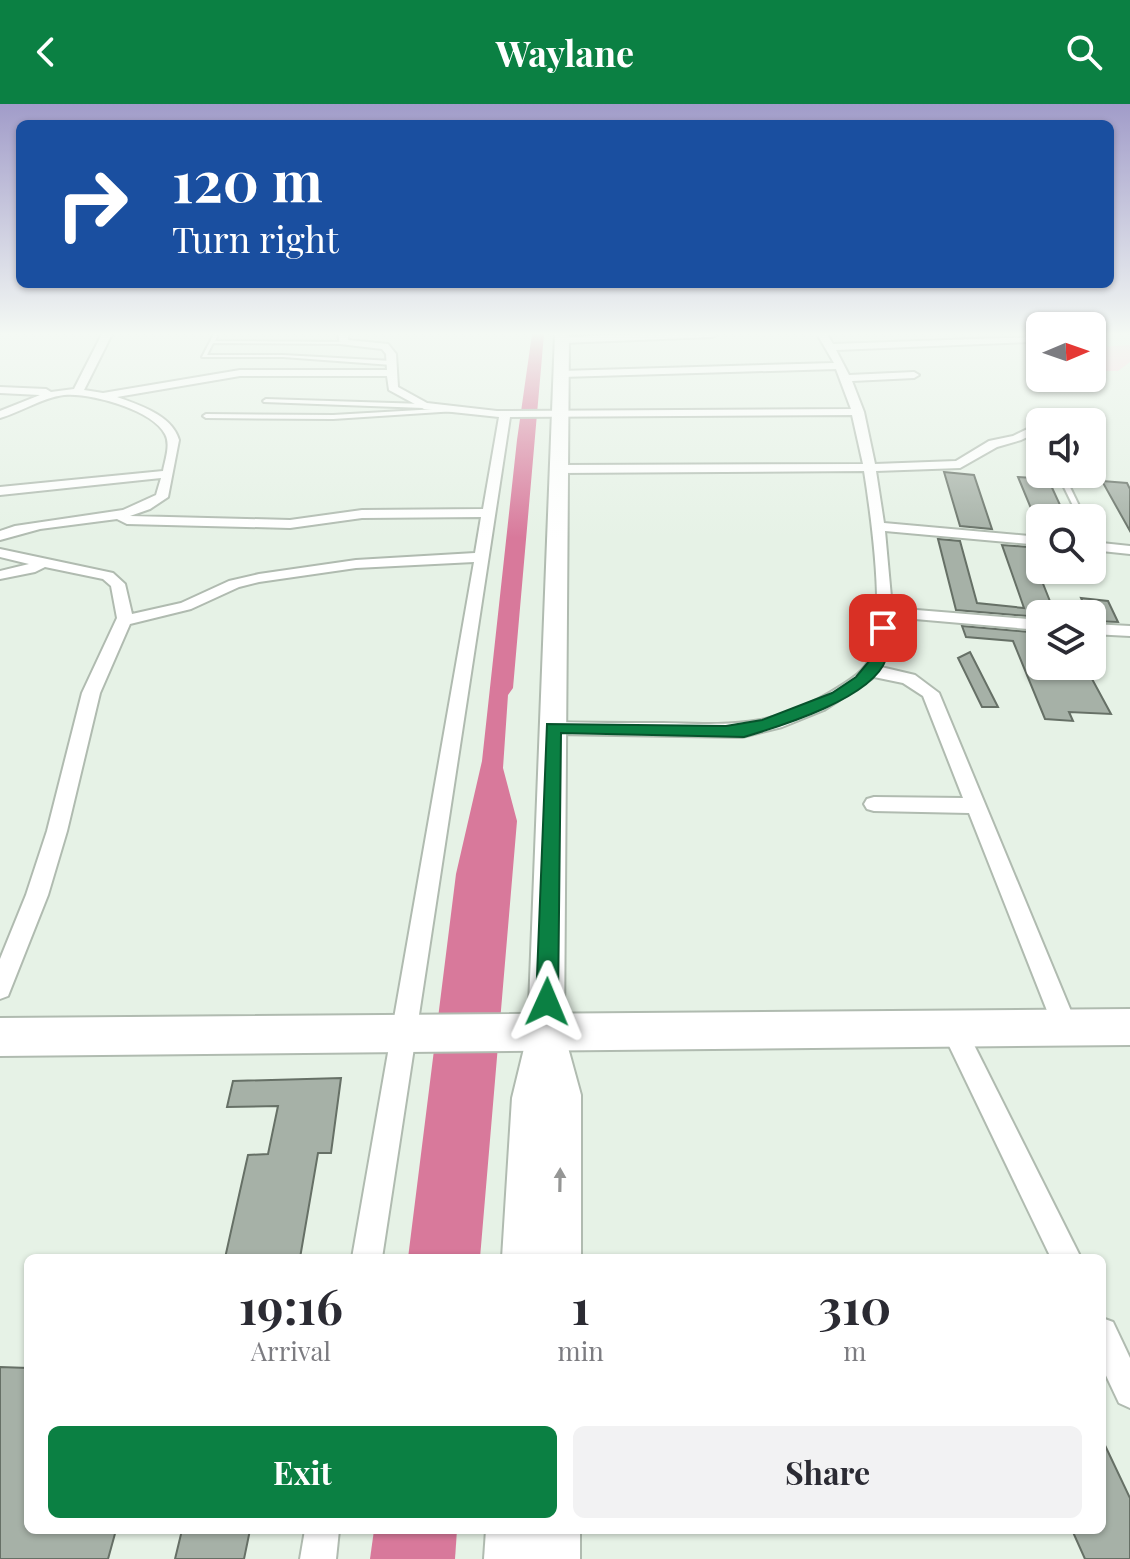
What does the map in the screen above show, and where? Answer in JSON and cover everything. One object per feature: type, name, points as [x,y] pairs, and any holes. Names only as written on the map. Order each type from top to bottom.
[{"type":"main road","points":[[524,1254],[531,1098],[546,1032],[560,402]]},
{"type":"main road","points":[[0,1037],[1130,1027]]},
{"type":"main road","points":[[546,1032],[562,1095],[559,1254]]},
{"type":"main road","points":[[511,1559],[512,1534]]},
{"type":"main road","points":[[553,1559],[554,1534]]},
{"type":"street","points":[[0,415],[35,402]]},
{"type":"street","points":[[0,536],[62,520],[120,515],[153,504],[162,497],[173,445],[171,434],[135,409],[119,402]]},
{"type":"street","points":[[417,402],[424,406],[505,414],[858,412]]},
{"type":"street","points":[[553,728],[744,731],[838,697],[869,671],[878,661],[882,612],[877,526],[869,469],[854,402]]},
{"type":"street","points":[[368,1254],[505,414]]},
{"type":"street","points":[[559,469],[910,469],[960,464],[993,444],[1026,433]]},
{"type":"street","points":[[0,491],[167,474]]},
{"type":"street","points":[[120,515],[127,520],[290,524],[362,514],[489,513]]},
{"type":"street","points":[[877,526],[1026,540]]},
{"type":"street","points":[[1106,546],[1126,550],[1130,567]]},
{"type":"street","points":[[0,553],[108,576],[118,584],[124,621],[91,693],[57,831],[37,895],[0,988]]},
{"type":"street","points":[[124,621],[186,606],[234,584],[259,578],[356,564],[482,557]]},
{"type":"street","points":[[0,575],[30,569],[41,563]]},
{"type":"street","points":[[882,612],[1026,624]]},
{"type":"street","points":[[1106,630],[1130,631]]},
{"type":"street","points":[[869,671],[906,676],[930,693],[1066,1028]]},
{"type":"street","points":[[874,804],[977,806]]},
{"type":"street","points":[[953,1029],[1064,1254]]},
{"type":"street","points":[[1106,1341],[1130,1392]]},
{"type":"street","points":[[318,1559],[321,1534]]},
{"type":"lane","points":[[294,402],[424,406]]},
{"type":"lane","points":[[206,416],[333,417],[454,410]]},
{"type":"shaded area","points":[[522,402],[538,402],[503,768],[517,821],[480,1254],[408,1254],[456,874],[482,761]]},
{"type":"shaded area","points":[[373,1534],[457,1534],[455,1559],[370,1559]]},
{"type":"building","points":[[944,472],[974,475],[992,529],[960,526]]},
{"type":"building","points":[[1018,477],[1026,478],[1026,488],[1052,488],[1060,504],[1029,504]]},
{"type":"building","points":[[1106,481],[1127,483],[1130,489],[1130,531],[1106,488]]},
{"type":"building","points":[[938,539],[960,541],[977,603],[1024,608],[1002,545],[1026,547],[1026,584],[1043,584],[1049,600],[1026,600],[1026,616],[956,610]]},
{"type":"building","points":[[1106,601],[1108,601],[1118,622],[1106,622]]},
{"type":"building","points":[[962,626],[1026,632],[1026,673],[1013,641],[966,637]]},
{"type":"building","points":[[970,652],[998,707],[982,707],[958,658]]},
{"type":"building","points":[[1029,680],[1093,680],[1111,714],[1069,712],[1073,721],[1045,719]]},
{"type":"building","points":[[341,1078],[331,1153],[318,1153],[301,1254],[226,1254],[248,1155],[268,1154],[278,1106],[227,1107],[233,1081]]},
{"type":"building","points":[[0,1367],[24,1368],[24,1534],[115,1534],[108,1559],[0,1559]]},
{"type":"building","points":[[1106,1447],[1130,1498],[1130,1559],[1085,1559],[1074,1534],[1106,1534]]},
{"type":"building","points":[[181,1534],[249,1534],[244,1559],[175,1559]]},
{"type":"route","points":[[547,1002],[553,728],[726,732],[768,725],[838,697],[861,680],[878,661],[883,628]]}]
